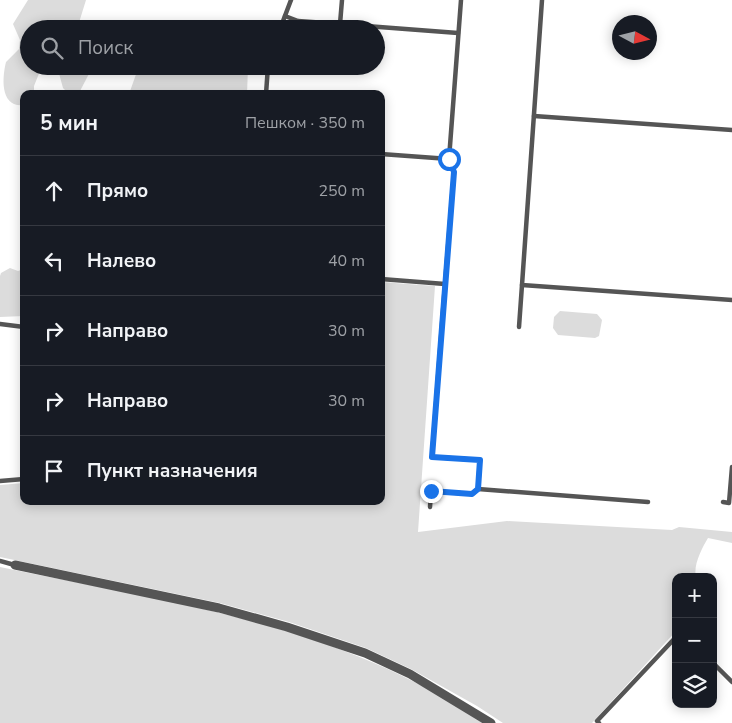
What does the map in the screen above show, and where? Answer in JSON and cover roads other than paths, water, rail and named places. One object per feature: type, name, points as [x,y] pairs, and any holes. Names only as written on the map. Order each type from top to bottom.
[{"type":"street","points":[[13,564],[218,608],[287,627],[365,652],[410,674],[491,723]]},
{"type":"lane","points":[[283,20],[291,0]]},
{"type":"lane","points":[[340,20],[342,0]]},
{"type":"lane","points":[[461,0],[449,159],[454,172],[432,457],[480,460],[478,489]]},
{"type":"lane","points":[[519,327],[542,0]]},
{"type":"lane","points":[[285,16],[294,20]]},
{"type":"lane","points":[[385,27],[458,33]]},
{"type":"lane","points":[[266,90],[267,75]]},
{"type":"lane","points":[[534,116],[732,130]]},
{"type":"lane","points":[[385,154],[449,159]]},
{"type":"lane","points":[[385,279],[445,284]]},
{"type":"lane","points":[[522,285],[732,300]]},
{"type":"lane","points":[[0,324],[20,326]]},
{"type":"lane","points":[[723,502],[730,503],[732,467]]},
{"type":"lane","points":[[0,481],[20,479]]},
{"type":"lane","points":[[430,507],[431,491],[472,494],[478,489],[648,502]]},
{"type":"lane","points":[[0,561],[13,564]]},
{"type":"lane","points":[[597,722],[672,641]]},
{"type":"lane","points":[[717,667],[732,682]]}]
